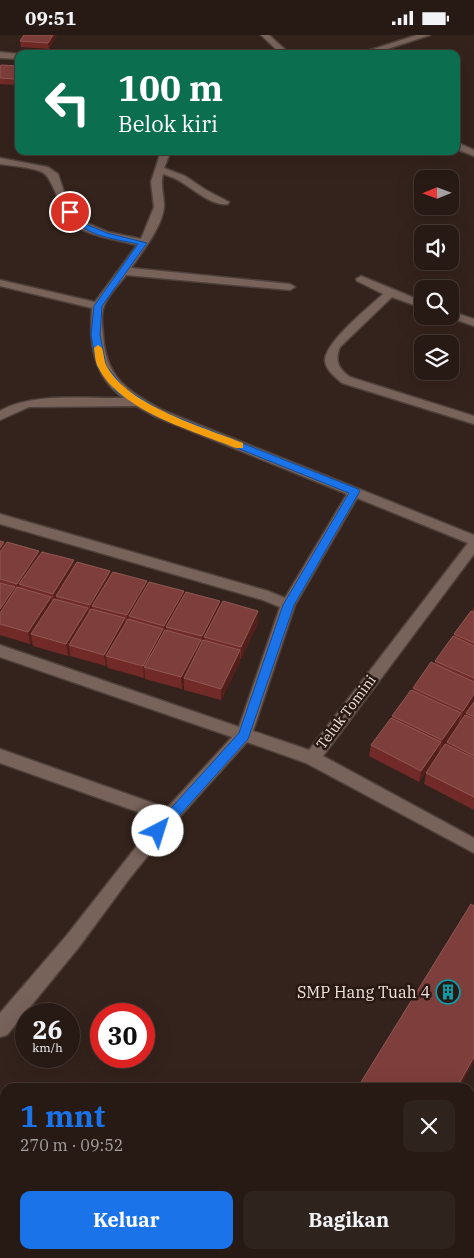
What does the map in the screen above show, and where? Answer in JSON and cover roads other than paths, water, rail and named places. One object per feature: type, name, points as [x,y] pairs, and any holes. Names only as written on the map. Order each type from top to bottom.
[{"type":"street","points":[[265,35],[281,50]]},
{"type":"street","points":[[375,50],[426,35]]},
{"type":"street","points":[[0,55],[15,57]]},
{"type":"street","points":[[460,147],[474,153]]},
{"type":"street","points":[[164,155],[156,182],[159,207],[148,237],[98,306],[96,335],[102,366],[121,390],[158,413],[474,540]]},
{"type":"street","points":[[0,161],[45,169],[53,174],[59,192],[70,212],[80,224],[105,234],[143,243]]},
{"type":"street","points":[[159,169],[182,178],[202,192],[224,202]]},
{"type":"street","points":[[123,271],[290,287]]},
{"type":"street","points":[[361,279],[414,302]]},
{"type":"street","points":[[0,283],[98,306]]},
{"type":"street","points":[[390,293],[335,346],[330,356],[332,367],[337,374],[346,380],[474,420]]},
{"type":"street","points":[[459,317],[474,323]]},
{"type":"street","points":[[0,416],[15,407],[28,403],[140,402]]},
{"type":"street","points":[[0,1028],[73,941],[122,874],[170,816],[244,735],[288,605],[355,491]]},
{"type":"street","points":[[0,519],[268,596],[288,605]]},
{"type":"street","name":"Teluk Tomini","points":[[474,544],[312,758],[474,846]]},
{"type":"street","points":[[0,651],[312,758]]},
{"type":"street","points":[[0,756],[170,816]]},
{"type":"place","name":"SMP Hang Tuah 4","points":[[448,992]]}]
